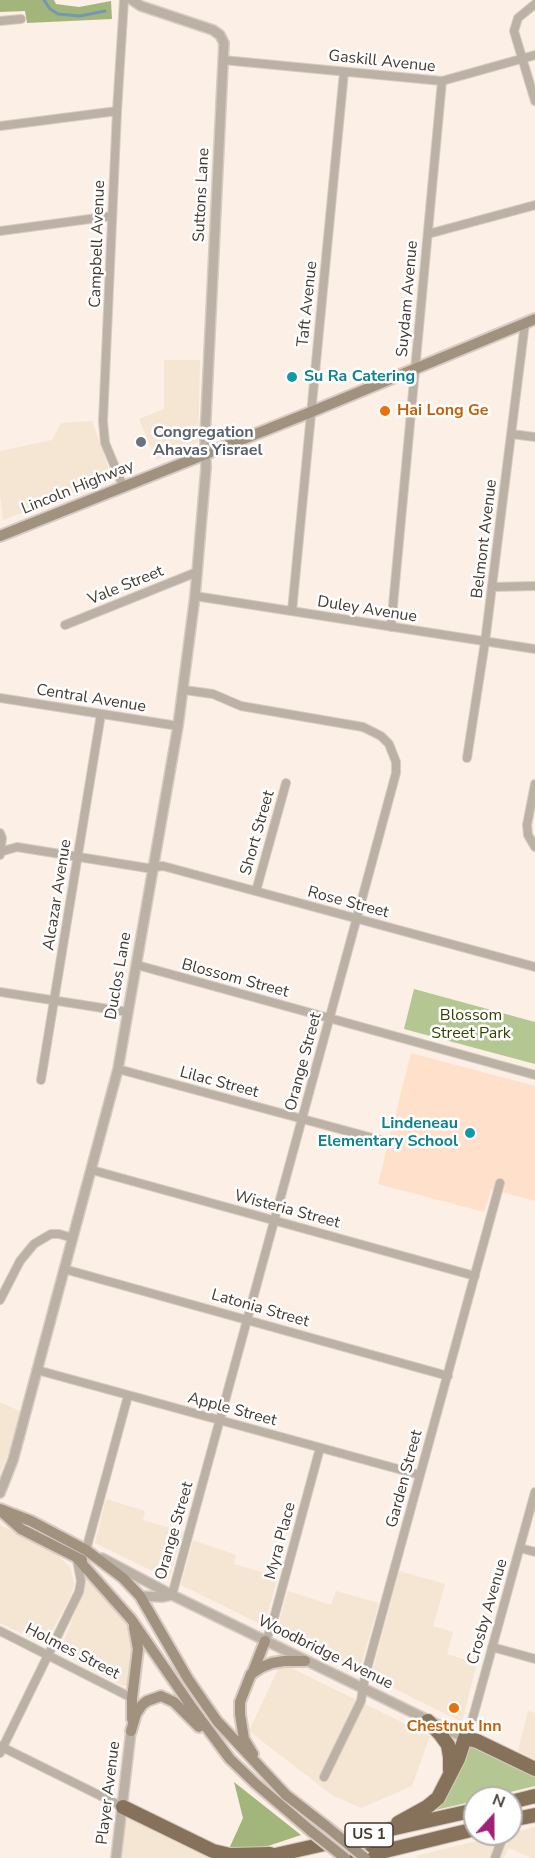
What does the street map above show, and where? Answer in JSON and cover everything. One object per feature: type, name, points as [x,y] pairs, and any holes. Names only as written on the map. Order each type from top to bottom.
[{"type":"highway","points":[[428,1721],[448,1745],[449,1775]]},
{"type":"highway","points":[[384,1831],[427,1807],[438,1798],[458,1759],[465,1738],[477,1741],[535,1769]]},
{"type":"highway","points":[[123,1807],[213,1851],[230,1855],[281,1853]]},
{"type":"highway","name":"US 1","points":[[262,1858],[463,1813]]},
{"type":"highway","name":"US 1","points":[[360,1858],[463,1832]]},
{"type":"main road","name":"Lincoln Highway","points":[[0,536],[311,412],[530,321]]},
{"type":"main road","name":"Woodbridge Avenue","points":[[0,1510],[31,1521],[86,1550]]},
{"type":"main road","name":"Woodbridge Avenue","points":[[0,1510],[21,1529],[77,1558],[98,1566],[117,1583],[140,1596]]},
{"type":"main road","points":[[86,1550],[123,1578],[140,1596],[188,1679],[217,1721],[263,1773],[360,1858]]},
{"type":"main road","points":[[77,1558],[131,1619],[230,1758]]},
{"type":"main road","points":[[131,1619],[138,1649],[132,1698],[131,1731]]},
{"type":"main road","points":[[263,1773],[244,1739],[240,1721],[240,1702],[265,1641]]},
{"type":"main road","points":[[251,1674],[272,1663],[305,1661]]},
{"type":"main road","points":[[131,1731],[136,1714],[147,1701],[165,1697],[174,1702],[256,1784],[345,1858]]},
{"type":"street","name":"Campbell Avenue","points":[[123,486],[105,443],[104,432],[112,216],[124,0]]},
{"type":"street","name":"Suttons Lane","points":[[132,0],[141,6],[213,30],[220,35],[224,43],[206,453]]},
{"type":"street","points":[[535,4],[518,18],[514,27],[535,101]]},
{"type":"street","points":[[0,21],[21,19]]},
{"type":"street","name":"Gaskill Avenue","points":[[223,60],[442,81],[535,55]]},
{"type":"street","name":"Taft Avenue","points":[[292,612],[344,72]]},
{"type":"street","name":"Suydam Avenue","points":[[390,627],[442,81]]},
{"type":"street","points":[[0,126],[117,111]]},
{"type":"street","points":[[428,234],[535,206]]},
{"type":"street","points":[[0,231],[112,216]]},
{"type":"street","name":"Belmont Avenue","points":[[466,758],[485,642],[511,434],[530,321]]},
{"type":"street","points":[[511,434],[535,437]]},
{"type":"street","name":"Duclos Lane","points":[[0,1492],[13,1460],[118,1069],[184,690],[195,596],[206,453]]},
{"type":"street","name":"Vale Street","points":[[65,625],[196,572]]},
{"type":"street","points":[[492,587],[535,586]]},
{"type":"street","name":"Duley Avenue","points":[[195,596],[535,649]]},
{"type":"street","name":"Orange Street","points":[[172,1595],[396,773],[396,762],[389,744],[373,730],[241,706],[213,694],[184,690]]},
{"type":"street","name":"Central Avenue","points":[[0,698],[178,726]]},
{"type":"street","name":"Alcazar Avenue","points":[[41,1080],[101,714]]},
{"type":"street","name":"Short Street","points":[[256,891],[286,783]]},
{"type":"street","points":[[535,784],[527,825],[528,835],[535,848]]},
{"type":"street","points":[[0,833],[2,838],[0,854]]},
{"type":"street","name":"Rose Street","points":[[0,854],[17,847],[147,868],[163,866],[535,967]]},
{"type":"street","name":"Blossom Street","points":[[136,966],[535,1076]]},
{"type":"street","points":[[0,992],[128,1012]]},
{"type":"street","name":"Lilac Street","points":[[118,1069],[384,1142]]},
{"type":"street","name":"Wisteria Street","points":[[92,1170],[475,1276]]},
{"type":"street","name":"Garden Street","points":[[324,1777],[362,1701],[365,1676],[500,1183]]},
{"type":"street","points":[[0,1300],[20,1261],[34,1244],[51,1234],[73,1238]]},
{"type":"street","name":"Latonia Street","points":[[64,1269],[448,1376]]},
{"type":"street","name":"Apple Street","points":[[37,1370],[420,1475]]},
{"type":"street","points":[[86,1550],[128,1396]]},
{"type":"street","name":"Myra Place","points":[[265,1641],[271,1629],[320,1448]]},
{"type":"street","name":"Crosby Avenue","points":[[465,1738],[470,1728],[535,1492]]},
{"type":"street","points":[[520,1548],[535,1552]]},
{"type":"street","name":"Woodbridge Avenue","points":[[86,1550],[305,1661],[465,1738]]},
{"type":"street","points":[[77,1558],[80,1572],[79,1592],[1,1749],[123,1807]]},
{"type":"street","name":"Woodbridge Avenue","points":[[140,1596],[172,1595]]},
{"type":"street","name":"Holmes Street","points":[[0,1631],[132,1698]]},
{"type":"street","points":[[492,1647],[535,1659]]},
{"type":"street","name":"Player Avenue","points":[[116,1858],[131,1731]]},
{"type":"shaded area","points":[[164,360],[200,360],[198,442],[156,460],[139,419],[164,409]]},
{"type":"shaded area","points":[[92,421],[112,478],[3,520],[0,495],[0,451],[52,440],[61,423]]},
{"type":"shaded area","points":[[411,1053],[535,1086],[535,1201],[491,1189],[484,1212],[378,1184]]},
{"type":"shaded area","points":[[0,1402],[22,1412],[12,1445],[0,1472]]},
{"type":"shaded area","points":[[106,1499],[145,1511],[143,1520],[183,1532],[169,1579],[95,1543]]},
{"type":"shaded area","points":[[0,1525],[55,1553],[70,1567],[74,1584],[71,1596],[46,1642],[37,1641],[0,1623]]},
{"type":"shaded area","points":[[193,1540],[236,1555],[234,1564],[278,1577],[264,1626],[181,1585]]},
{"type":"shaded area","points":[[399,1571],[445,1584],[433,1626],[453,1632],[447,1654],[477,1663],[462,1722],[371,1677]]},
{"type":"shaded area","points":[[86,1576],[131,1632],[134,1641],[131,1683],[128,1686],[123,1686],[65,1655],[60,1650],[80,1600]]},
{"type":"shaded area","points":[[288,1591],[331,1605],[336,1591],[379,1603],[359,1672],[276,1632]]},
{"type":"shaded area","points":[[281,1663],[430,1736],[412,1786],[361,1808],[332,1795],[249,1731]]},
{"type":"shaded area","points":[[528,1711],[535,1713],[535,1759],[518,1751]]},
{"type":"shaded area","points":[[127,1816],[213,1858],[122,1858]]},
{"type":"shaded area","points":[[535,1827],[535,1858],[509,1848],[504,1858],[418,1858],[415,1856],[463,1844],[523,1846],[523,1830]]},
{"type":"green space","points":[[0,0],[54,0],[56,4],[79,7],[111,1],[112,19],[27,23],[25,11],[0,12]]},
{"type":"green space","name":"Blossom Street Park","points":[[414,989],[535,1022],[535,1064],[404,1029]]},
{"type":"green space","points":[[468,1744],[535,1774],[535,1786],[523,1789],[523,1786],[463,1786],[463,1804],[431,1811],[450,1790]]},
{"type":"green space","points":[[234,1782],[301,1835],[253,1851],[228,1851],[243,1818]]},
{"type":"waterway","points":[[44,0],[50,9],[58,14],[80,16],[105,11]]},
{"type":"place","name":"Su Ra Catering","points":[[292,377]]},
{"type":"place","name":"Hai Long Ge","points":[[385,411]]},
{"type":"place","name":"Congregation Ahavas Yisrael","points":[[141,442]]},
{"type":"place","name":"Lindeneau Elementary School","points":[[470,1133]]},
{"type":"place","name":"Chestnut Inn","points":[[454,1708]]}]
